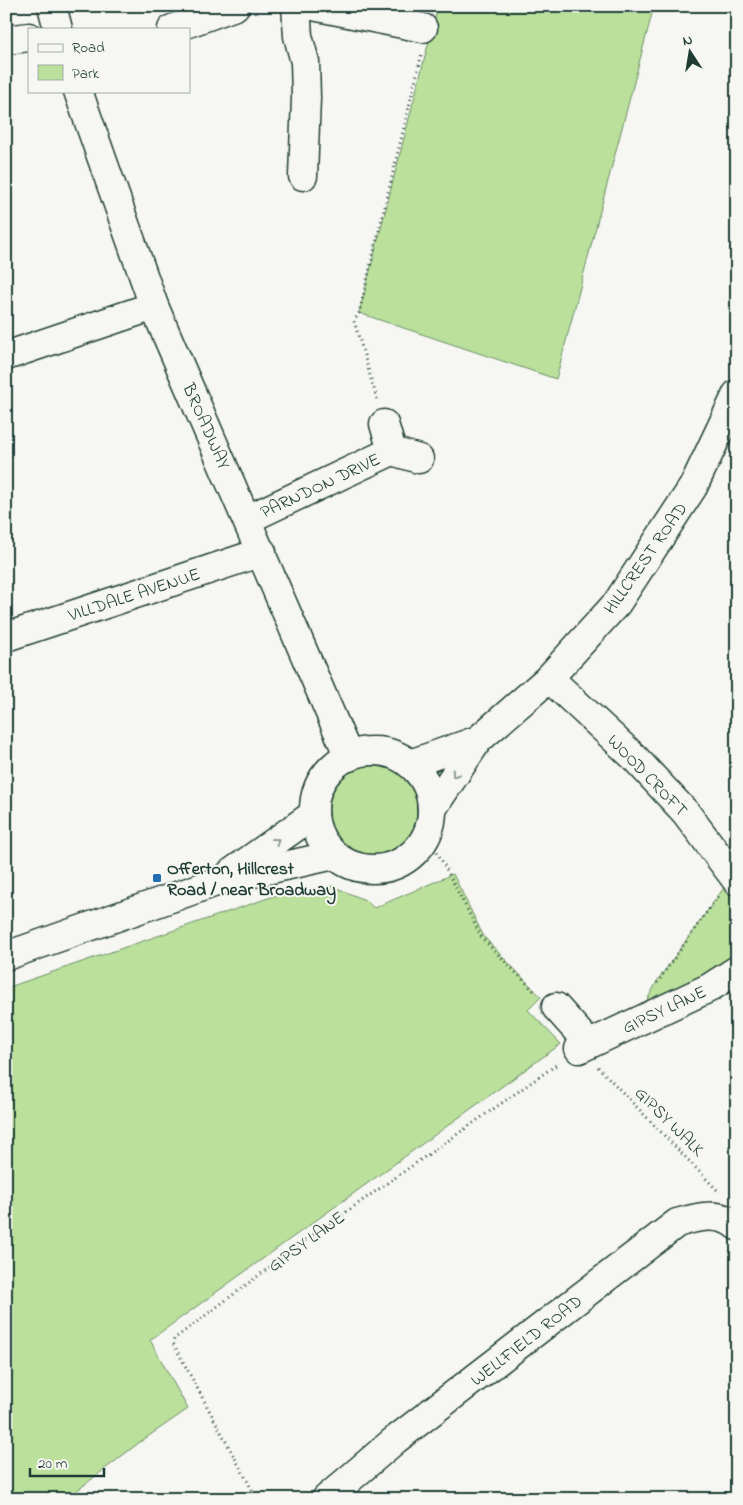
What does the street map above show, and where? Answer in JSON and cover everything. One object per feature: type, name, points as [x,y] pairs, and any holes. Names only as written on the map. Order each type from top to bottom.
[{"type":"street","points":[[52,6],[58,28]]},
{"type":"street","points":[[175,28],[235,6]]},
{"type":"street","points":[[296,6],[298,36],[305,62],[303,176]]},
{"type":"street","points":[[313,6],[423,28]]},
{"type":"street","points":[[6,40],[28,36]]},
{"type":"street","name":"BROADWAY","points":[[78,92],[154,306],[248,519],[349,756]]},
{"type":"street","points":[[6,356],[154,306]]},
{"type":"street","name":"HILLCREST ROAD","points":[[430,821],[429,792],[422,777],[410,764],[396,756],[380,752],[364,752],[349,756],[334,766],[322,780],[315,796],[314,814],[317,830],[324,844],[334,855],[350,865],[368,869],[386,868],[411,855],[478,740],[549,678],[617,603],[693,488],[737,394]]},
{"type":"street","name":"PARNDON DRIVE","points":[[384,424],[392,451]]},
{"type":"street","name":"PARNDON DRIVE","points":[[248,519],[392,451],[418,459]]},
{"type":"street","name":"VILLDALE AVENUE","points":[[6,637],[262,552]]},
{"type":"street","name":"WOOD CROFT","points":[[549,678],[634,757],[686,813],[735,878]]},
{"type":"street","name":"HILLCREST ROAD","points":[[410,764],[478,740]]},
{"type":"street","points":[[222,880],[314,814]]},
{"type":"street","points":[[6,956],[222,880],[334,855]]},
{"type":"street","name":"GIPSY LANE","points":[[584,1046],[636,1020],[709,988],[737,970]]},
{"type":"street","points":[[556,1007],[584,1046]]},
{"type":"street","name":"WELLFIELD ROAD","points":[[326,1499],[395,1440],[676,1223],[709,1215],[733,1223]]},
{"type":"path","points":[[384,424],[354,321],[359,313],[424,48],[423,28]]},
{"type":"path","points":[[430,821],[482,938],[542,999],[556,1007]]},
{"type":"path","points":[[636,1020],[658,980],[735,878]]},
{"type":"path","name":"GIPSY WALK","points":[[584,1046],[718,1188],[733,1223]]},
{"type":"path","name":"GIPSY LANE","points":[[257,1499],[173,1343],[174,1339],[306,1240],[584,1046]]},
{"type":"green space","points":[[438,6],[654,6],[556,379],[359,313]]},
{"type":"green space","points":[[373,751],[395,756],[406,761],[422,777],[427,788],[432,810],[427,832],[422,843],[406,859],[395,864],[373,869],[351,864],[340,859],[324,843],[319,832],[314,810],[319,788],[324,777],[340,761],[351,756]]},
{"type":"green space","points":[[453,874],[484,937],[541,997],[528,1010],[561,1044],[150,1340],[188,1409],[140,1442],[66,1499],[6,1499],[6,988],[277,895],[332,886],[365,900],[374,908]]},
{"type":"green space","points":[[733,875],[737,881],[737,970],[636,1020],[658,980]]},
{"type":"place","name":"Offerton, Hillcrest Road / near Broadway","points":[[157,878]]}]
